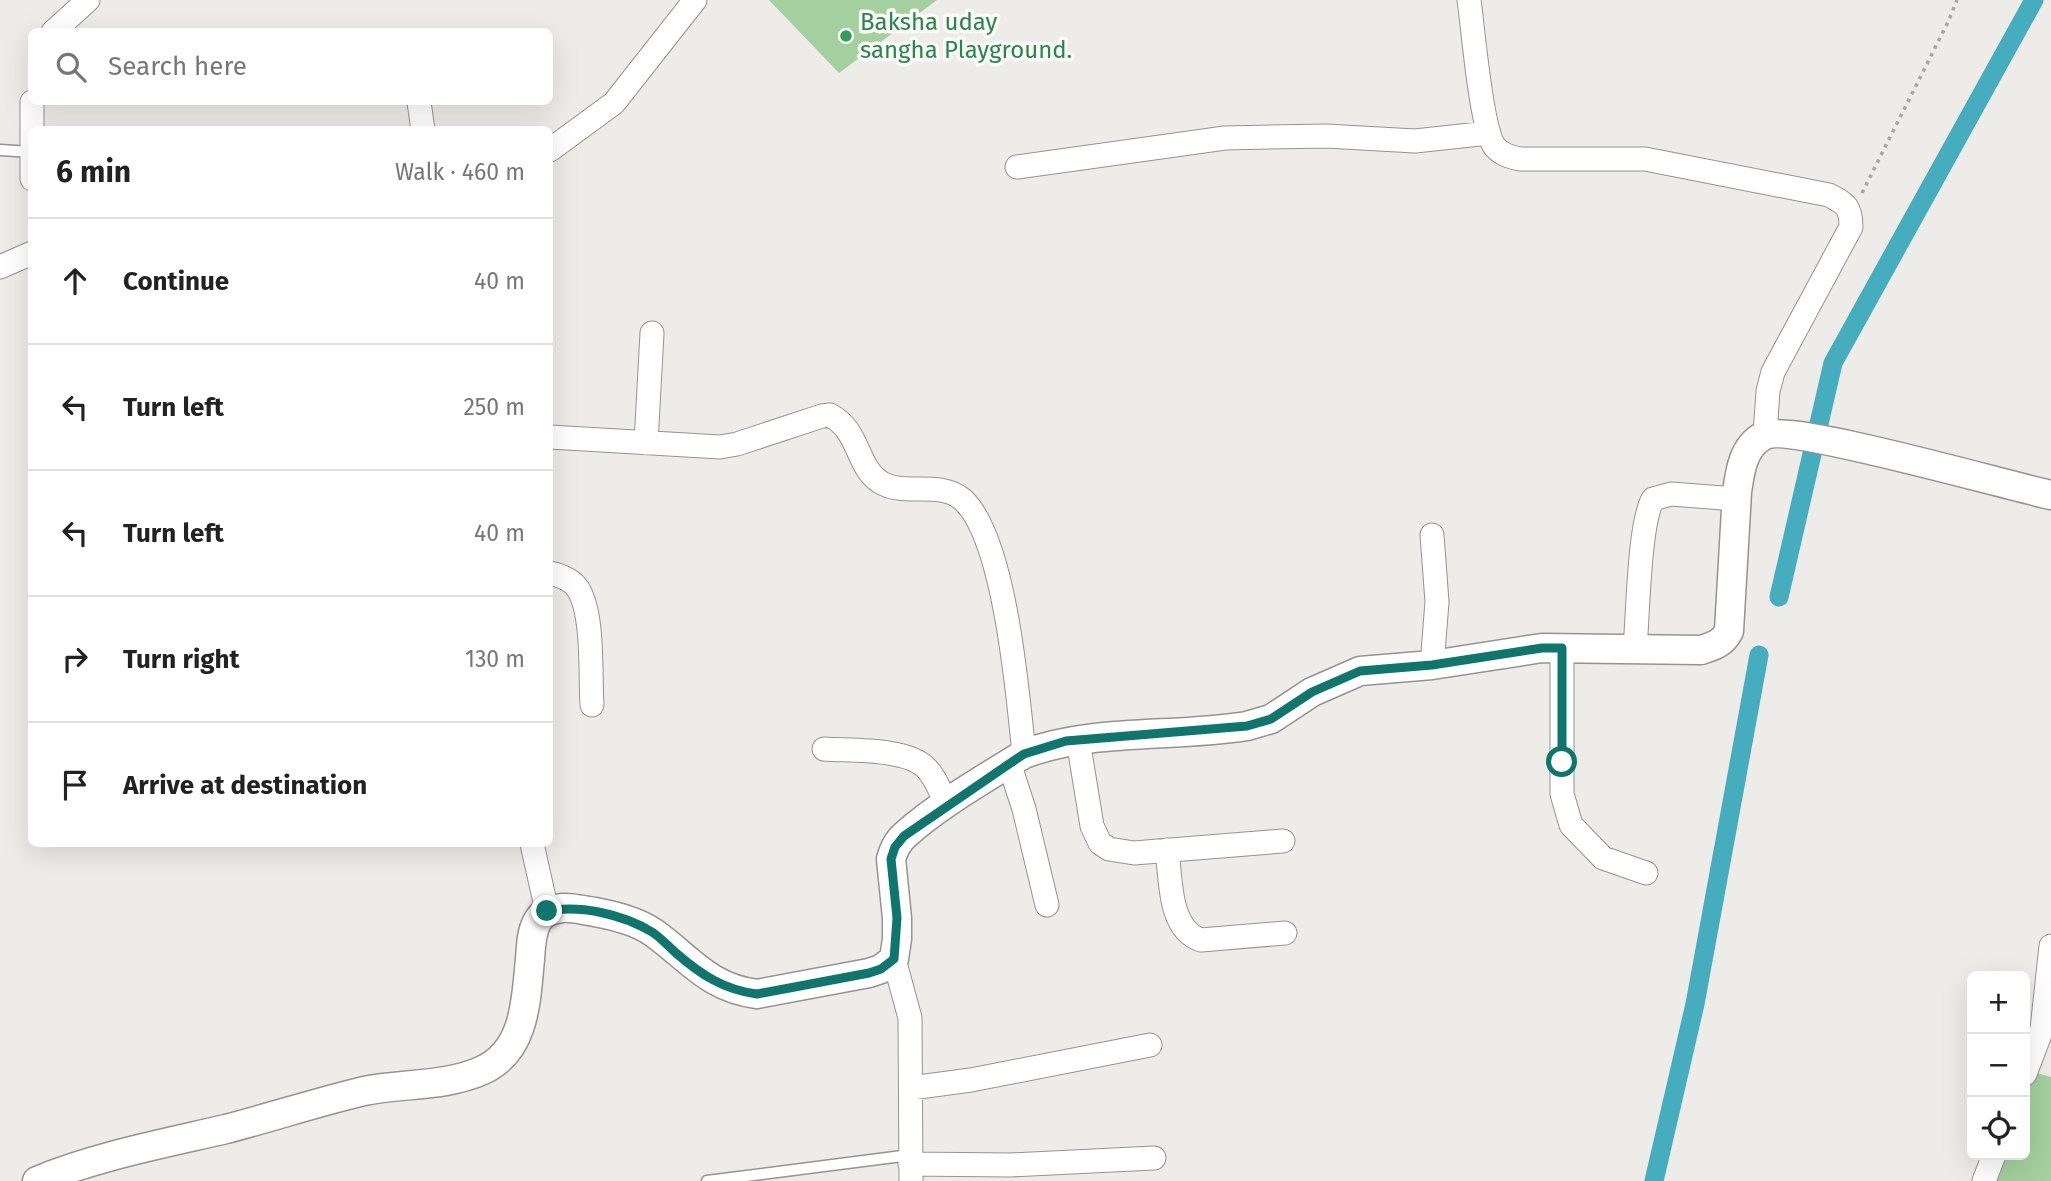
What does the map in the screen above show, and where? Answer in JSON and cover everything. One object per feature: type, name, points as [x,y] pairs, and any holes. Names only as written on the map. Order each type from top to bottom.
[{"type":"street","points":[[57,28],[88,0]]},
{"type":"street","points":[[553,147],[614,103],[695,0]]},
{"type":"street","points":[[1469,0],[1489,133],[1495,147],[1507,156],[1520,159],[1645,159],[1829,195],[1844,203],[1851,214],[1851,228],[1773,372],[1768,391],[1774,433]]},
{"type":"street","points":[[32,105],[32,126]]},
{"type":"street","points":[[419,105],[422,126]]},
{"type":"street","points":[[1017,167],[1225,138],[1326,136],[1415,141],[1489,133]]},
{"type":"street","points":[[0,267],[28,255]]},
{"type":"street","points":[[646,443],[652,332]]},
{"type":"street","points":[[553,437],[720,447],[830,415],[847,427],[871,473],[879,481],[894,488],[942,491],[961,498],[978,520],[997,570],[1016,677],[1017,759],[1024,808],[1046,905]]},
{"type":"street","points":[[1154,1158],[911,1167],[910,1018],[894,959],[897,918],[891,859],[895,847],[904,836],[1017,759],[1066,741],[1247,726],[1271,719],[1312,692],[1360,671],[1432,665],[1542,648],[1701,650],[1724,640],[1729,631],[1740,470],[1746,453],[1754,442],[1774,433],[1828,439],[2051,495]]},
{"type":"street","points":[[1635,648],[1645,527],[1648,507],[1653,499],[1671,494],[1736,499]]},
{"type":"street","points":[[1432,535],[1437,602],[1432,665]]},
{"type":"street","points":[[553,574],[570,581],[578,588],[587,617],[592,705]]},
{"type":"street","points":[[1562,648],[1562,794],[1571,825],[1603,858],[1646,873]]},
{"type":"street","points":[[1078,740],[1092,825],[1100,843],[1109,849],[1134,853],[1283,841]]},
{"type":"street","points":[[824,749],[886,753],[913,759],[929,771],[947,805]]},
{"type":"street","points":[[532,847],[547,911]]},
{"type":"street","points":[[1167,850],[1175,908],[1184,927],[1194,938],[1201,940],[1285,933]]},
{"type":"street","points":[[37,1181],[98,1162],[364,1091],[435,1083],[482,1070],[497,1062],[506,1053],[518,1032],[525,1010],[532,935],[537,921],[547,911],[566,908],[619,916],[653,932],[697,971],[740,992],[757,994],[869,973],[881,969],[894,959]]},
{"type":"street","points":[[2030,1061],[2042,1030],[2051,946]]},
{"type":"street","points":[[911,1087],[982,1078],[1150,1045]]},
{"type":"street","points":[[1984,1181],[1992,1160]]},
{"type":"lane","points":[[0,150],[28,152]]},
{"type":"lane","points":[[707,1181],[911,1167]]},
{"type":"path","points":[[1851,214],[1957,0]]},
{"type":"green space","name":"Baksha uday sangha Playground.","points":[[769,0],[937,0],[839,73]]},
{"type":"green space","points":[[2030,1071],[2051,1077],[2051,1181],[1982,1181],[1991,1160],[2030,1160]]},
{"type":"waterway","points":[[1779,597],[1833,363],[2034,0]]},
{"type":"waterway","points":[[1654,1181],[1695,1004],[1759,655]]},
{"type":"place","name":"Baksha uday sangha Playground.","points":[[846,36]]},
{"type":"route","points":[[547,911],[566,908],[619,916],[653,932],[697,971],[740,992],[757,994],[869,973],[881,969],[894,959],[897,918],[891,859],[895,847],[904,836],[947,805],[1024,754],[1066,741],[1247,726],[1271,719],[1312,692],[1360,671],[1432,665],[1542,648],[1562,648],[1562,762]]}]
